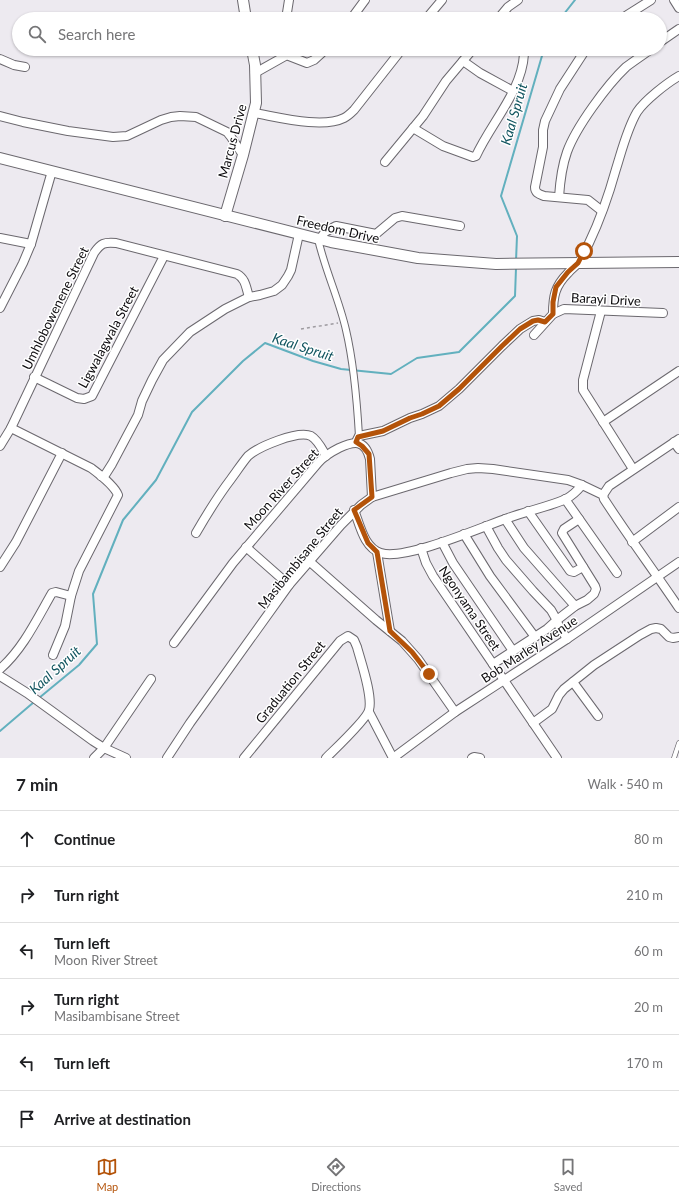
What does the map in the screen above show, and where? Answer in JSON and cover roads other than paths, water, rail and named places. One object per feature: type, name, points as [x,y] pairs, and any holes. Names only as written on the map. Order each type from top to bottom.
[{"type":"street","points":[[242,0],[245,12]]},
{"type":"street","points":[[287,12],[289,0]]},
{"type":"street","points":[[356,12],[365,0]]},
{"type":"street","points":[[432,12],[442,0]]},
{"type":"street","points":[[504,12],[518,0]]},
{"type":"street","points":[[631,12],[651,0]]},
{"type":"street","points":[[674,0],[679,8]]},
{"type":"street","points":[[667,37],[679,29]]},
{"type":"street","name":"Marcus Drive","points":[[225,216],[256,104],[256,73],[253,56]]},
{"type":"street","points":[[256,73],[279,56]]},
{"type":"street","points":[[293,56],[307,63],[318,56]]},
{"type":"street","points":[[254,113],[316,122],[344,118],[354,110],[396,56]]},
{"type":"street","points":[[385,162],[423,116],[446,81],[467,56]]},
{"type":"street","points":[[413,128],[450,149],[473,157],[475,156],[513,91],[522,70],[524,56]]},
{"type":"street","points":[[581,56],[560,89],[548,113],[544,125],[543,148],[536,176],[535,191],[544,196],[588,200],[602,211]]},
{"type":"street","points":[[559,197],[562,172],[567,151],[580,127],[618,75],[641,56]]},
{"type":"street","points":[[0,59],[14,65],[25,67]]},
{"type":"street","points":[[463,61],[480,73],[513,91]]},
{"type":"street","points":[[534,335],[553,314],[553,302],[556,287],[568,272],[578,263],[592,235],[602,211],[624,142],[635,115],[641,107],[662,87],[679,76]]},
{"type":"street","points":[[0,116],[68,131],[113,136],[127,136],[161,120],[171,117],[196,117],[227,132],[243,155]]},
{"type":"street","name":"Freedom Drive","points":[[0,158],[319,239],[418,258],[496,264],[679,262]]},
{"type":"street","points":[[0,308],[31,244],[52,171]]},
{"type":"street","points":[[372,497],[369,454],[357,439],[354,377],[348,339],[322,254],[319,239],[325,232],[336,226],[376,234],[395,218],[402,216],[460,226]]},
{"type":"street","points":[[101,476],[108,472],[120,450],[138,415],[142,401],[152,380],[163,360],[185,337],[225,309],[249,297],[274,291],[282,285],[286,281],[291,270],[299,234]]},
{"type":"street","points":[[0,238],[31,244]]},
{"type":"street","name":"Umhlobowenene Street","points":[[0,446],[11,428],[94,253],[101,244],[116,243],[239,275],[245,282],[249,297]]},
{"type":"street","name":"Ligwalagwala Street","points":[[34,378],[78,398],[84,399],[92,396],[164,256]]},
{"type":"street","name":"Barayi Drive","points":[[553,314],[564,309],[663,313]]},
{"type":"street","points":[[601,311],[582,386],[585,394],[633,469]]},
{"type":"street","name":"Moon River Street","points":[[289,585],[246,547],[318,463],[326,456],[357,439],[383,431],[439,406],[459,389],[520,329],[533,321],[538,320],[545,322]]},
{"type":"street","points":[[603,422],[679,371]]},
{"type":"street","points":[[11,428],[91,468],[101,476],[118,495],[78,571],[64,626],[53,656]]},
{"type":"street","points":[[196,533],[220,493],[243,462],[253,452],[283,438],[307,435],[316,441],[326,456]]},
{"type":"street","points":[[679,449],[676,440],[609,486],[603,495],[604,499],[632,542],[679,608]]},
{"type":"street","points":[[0,567],[22,531],[62,454]]},
{"type":"street","name":"Masibambisane Street","points":[[167,758],[190,723],[289,585],[354,510],[372,497],[451,473],[478,468],[571,481],[603,495]]},
{"type":"street","points":[[354,510],[368,543],[377,552],[395,554],[442,542],[564,499],[574,493],[582,485]]},
{"type":"street","points":[[564,499],[617,573]]},
{"type":"street","points":[[632,542],[679,507]]},
{"type":"street","points":[[528,511],[570,571],[574,572],[583,567]]},
{"type":"street","points":[[505,519],[521,544],[575,606]]},
{"type":"street","points":[[493,664],[547,629],[575,606],[587,600],[596,592],[595,586],[562,533],[579,519]]},
{"type":"street","points":[[486,526],[506,560],[551,610],[567,639]]},
{"type":"street","points":[[464,534],[490,576],[535,637]]},
{"type":"street","points":[[442,542],[453,563],[513,651]]},
{"type":"street","points":[[174,643],[224,574],[246,547]]},
{"type":"street","name":"Ngonyama Street","points":[[421,548],[426,563],[433,576],[454,609],[557,758]]},
{"type":"street","points":[[377,552],[390,631]]},
{"type":"street","points":[[309,561],[412,652],[455,712]]},
{"type":"street","name":"Bob Marley Avenue","points":[[393,758],[455,712],[567,639],[679,562]]},
{"type":"street","points":[[0,669],[13,655],[28,634],[52,593],[56,592],[71,596]]},
{"type":"street","points":[[532,723],[552,709],[559,694],[573,682],[594,665],[640,635],[656,628],[673,638],[679,637]]},
{"type":"street","name":"Graduation Street","points":[[244,758],[340,641],[348,636],[354,640],[357,647],[370,698],[369,712]]},
{"type":"street","points":[[0,676],[27,693],[80,733],[104,748],[126,758]]},
{"type":"street","points":[[94,758],[104,748],[151,679]]},
{"type":"street","points":[[573,682],[598,716]]},
{"type":"street","points":[[326,758],[369,712],[393,758]]},
{"type":"street","points":[[472,758],[480,758]]},
{"type":"lane","points":[[674,758],[679,743]]},
{"type":"waterway","name":"Kaal Spruit","points":[[566,12],[575,0]]},
{"type":"waterway","name":"Kaal Spruit","points":[[516,261],[517,236],[501,196],[542,56]]},
{"type":"waterway","name":"Kaal Spruit","points":[[39,698],[79,665],[97,644],[93,594],[123,520],[156,480],[192,412],[243,361],[265,343],[313,361],[341,369],[391,374],[417,358],[459,352],[515,296],[516,268]]},
{"type":"waterway","name":"Kaal Spruit","points":[[0,731],[34,702]]}]
